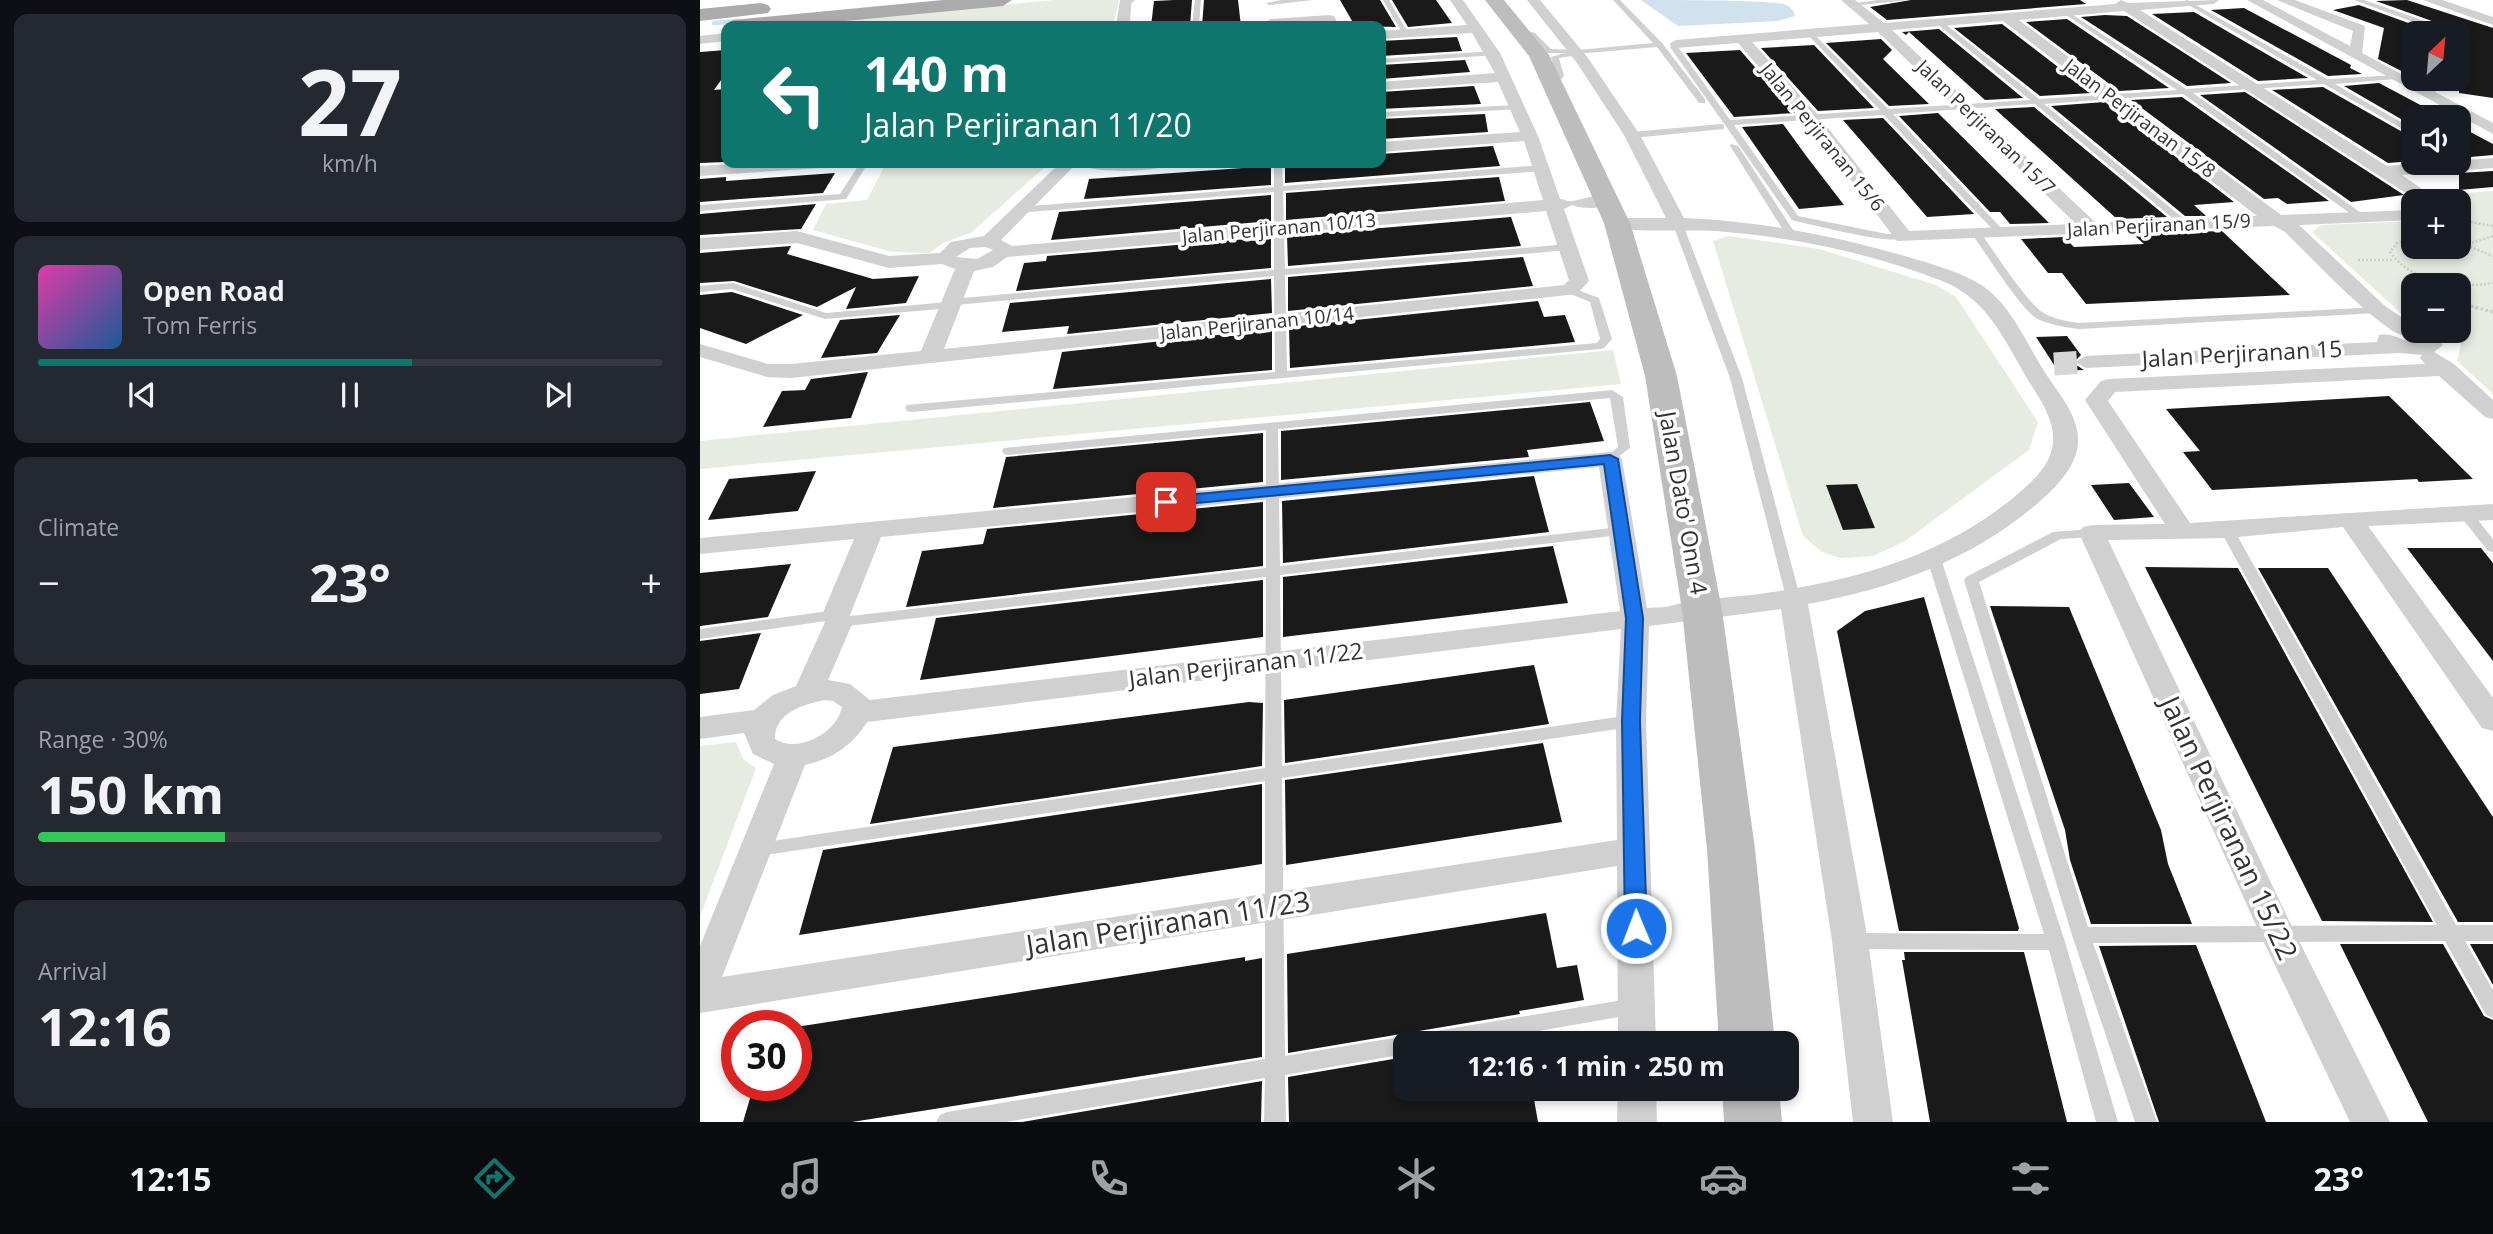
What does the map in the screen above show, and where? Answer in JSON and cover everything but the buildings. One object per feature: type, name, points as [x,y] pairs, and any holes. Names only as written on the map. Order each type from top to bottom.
[{"type":"main road","points":[[700,15],[856,0]]},
{"type":"main road","points":[[785,21],[1003,0]]},
{"type":"main road","name":"Jalan Dato' Onn 4","points":[[1485,15],[1527,15],[1553,83],[1584,207],[1661,376],[1668,614],[1731,849],[1746,1031]]},
{"type":"main road","points":[[700,30],[721,28]]},
{"type":"main road","points":[[1751,1101],[1753,1122]]},
{"type":"street","points":[[1456,0],[1485,15]]},
{"type":"street","points":[[1676,44],[2064,11],[2119,3],[2213,0]]},
{"type":"street","points":[[2253,0],[2493,129]]},
{"type":"street","points":[[2283,0],[2360,29],[2355,55]]},
{"type":"street","points":[[2429,0],[2493,21]]},
{"type":"street","points":[[1125,21],[1127,1]]},
{"type":"street","points":[[1269,2],[1271,21]]},
{"type":"street","name":"Jalan Perjiranan 15/7","points":[[1850,2],[1880,26],[2091,228]]},
{"type":"street","points":[[2119,3],[2255,86],[2412,189]]},
{"type":"street","points":[[1386,35],[1407,34],[1485,15]]},
{"type":"street","points":[[1485,15],[1493,53],[1542,168],[1584,207],[1568,247],[1575,286]]},
{"type":"street","points":[[1527,15],[1576,52],[1632,135],[1677,222]]},
{"type":"street","name":"Jalan Perjiranan 15/8","points":[[2005,16],[2275,220]]},
{"type":"street","points":[[1310,21],[1330,21]]},
{"type":"street","points":[[700,40],[721,38]]},
{"type":"street","name":"Jalan Perjiranan 15/6","points":[[1741,38],[1811,117],[1904,237]]},
{"type":"street","points":[[1386,86],[1504,78]]},
{"type":"street","points":[[1386,147],[1530,136]]},
{"type":"street","points":[[2471,162],[2493,163]]},
{"type":"street","points":[[700,172],[728,168]]},
{"type":"street","points":[[700,244],[797,237],[889,262],[946,258],[952,264],[967,266],[993,260],[996,246],[1017,210],[1063,168]]},
{"type":"street","points":[[2385,171],[2401,169]]},
{"type":"street","name":"Jalan Perjiranan 10/13","points":[[996,246],[1584,207],[1677,222],[1790,233],[1883,256],[1971,287],[2036,356],[2059,409],[2067,440],[2061,461],[2042,486],[1992,529],[1935,562],[1890,578],[1793,597],[1668,614]]},
{"type":"street","name":"Jalan Perjiranan 15/9","points":[[1904,237],[2401,215]]},
{"type":"street","points":[[2275,220],[2291,228],[2401,333]]},
{"type":"street","points":[[946,258],[950,251],[963,244],[996,246]]},
{"type":"street","points":[[930,356],[967,266]]},
{"type":"street","name":"Jalan Perjiranan 10/14","points":[[700,350],[767,370],[791,371],[1281,320],[1575,286]]},
{"type":"street","name":"Jalan Perjiranan 15","points":[[2081,354],[2401,337]]},
{"type":"street","points":[[2412,343],[2493,412]]},
{"type":"street","points":[[2183,531],[2098,406],[2096,400],[2109,386],[2445,369]]},
{"type":"street","points":[[700,546],[1610,459],[1620,531],[1668,614],[1631,721],[1637,1031]]},
{"type":"street","points":[[2092,533],[2227,530],[2350,519],[2493,512]]},
{"type":"street","points":[[2350,519],[2493,720]]},
{"type":"street","points":[[808,692],[871,530]]},
{"type":"street","name":"Jalan Perjiranan 15/22","points":[[2092,533],[2278,934],[2370,1122]]},
{"type":"street","points":[[1793,597],[1850,941],[1873,1122]]},
{"type":"street","name":"Jalan Perjiranan 11/22","points":[[858,712],[1668,614]]},
{"type":"street","points":[[840,691],[857,703],[855,722],[836,740],[808,752],[793,755],[766,749],[760,741],[759,732],[764,720],[783,703],[808,692],[840,691]]},
{"type":"street","points":[[700,727],[764,720]]},
{"type":"street","points":[[700,988],[758,849],[793,755]]},
{"type":"street","name":"Jalan Perjiranan 11/23","points":[[700,997],[1635,850]]},
{"type":"street","points":[[1637,1101],[1637,1122]]},
{"type":"lane","points":[[1196,21],[1198,0]]},
{"type":"lane","points":[[1269,2],[1310,0]]},
{"type":"lane","points":[[1386,0],[1407,34]]},
{"type":"lane","points":[[1616,0],[1659,46],[1725,125],[1795,218],[1886,237],[1904,237]]},
{"type":"lane","points":[[1850,2],[1905,0]]},
{"type":"lane","points":[[2357,0],[2417,21]]},
{"type":"lane","points":[[2188,2],[2401,125]]},
{"type":"lane","points":[[2064,11],[2184,91],[2361,217]]},
{"type":"lane","points":[[1527,15],[1532,35],[1549,51],[1576,52],[1659,46]]},
{"type":"lane","points":[[1939,21],[2040,101],[2185,224]]},
{"type":"lane","points":[[1810,32],[2000,232]]},
{"type":"lane","points":[[1676,44],[1674,47],[1790,233]]},
{"type":"lane","points":[[1553,83],[1560,76],[1555,57],[1576,52]]},
{"type":"lane","points":[[1386,61],[1493,53]]},
{"type":"lane","points":[[1632,135],[1811,117],[2396,77]]},
{"type":"lane","points":[[2431,96],[2432,91]]},
{"type":"lane","points":[[1386,115],[1516,107]]},
{"type":"lane","points":[[700,208],[843,197],[861,168]]},
{"type":"lane","points":[[1278,168],[1281,375]]},
{"type":"lane","points":[[1017,210],[1542,168]]},
{"type":"lane","points":[[1677,222],[1736,378],[1793,597]]},
{"type":"lane","points":[[1976,234],[2037,315],[2064,324],[2079,326],[2378,310]]},
{"type":"lane","points":[[700,289],[733,286],[825,316],[1568,247]]},
{"type":"lane","points":[[911,408],[1586,348],[1605,343],[1595,300],[1575,286]]},
{"type":"lane","points":[[1008,451],[1612,394],[1617,397],[1624,448],[1610,459]]},
{"type":"lane","points":[[1272,426],[1275,1122]]},
{"type":"lane","points":[[2463,512],[2493,548]]},
{"type":"lane","points":[[2227,530],[2493,1009]]},
{"type":"lane","points":[[700,634],[1273,572],[1620,531]]},
{"type":"lane","points":[[2092,533],[2058,535],[1971,580],[2081,935],[2146,1122]]},
{"type":"lane","points":[[1935,562],[2056,942],[2107,1122]]},
{"type":"lane","points":[[758,849],[1631,721]]},
{"type":"lane","points":[[2081,935],[2493,933]]},
{"type":"lane","points":[[1850,941],[2056,942]]},
{"type":"lane","points":[[1487,1031],[1637,1006]]},
{"type":"lane","points":[[947,1122],[1393,1047]]},
{"type":"path","points":[[2471,222],[2493,226]]},
{"type":"path","points":[[2471,243],[2493,236]]},
{"type":"path","points":[[2401,243],[2392,247],[2393,257],[2415,273]]},
{"type":"path","points":[[2471,246],[2493,256]]},
{"type":"path","points":[[2471,284],[2493,284]]},
{"type":"path","points":[[2471,306],[2493,312]]},
{"type":"shaded area","points":[[1054,0],[1119,0],[1114,21],[845,20]]},
{"type":"shaded area","points":[[883,168],[1044,168],[972,232],[943,243],[929,253],[892,252],[813,230],[826,204],[867,200]]},
{"type":"shaded area","points":[[2493,191],[2493,394],[2457,361],[2460,343],[2471,343],[2471,273],[2401,273],[2401,313],[2312,232],[2321,225],[2401,222],[2401,259],[2471,259],[2471,193]]},
{"type":"shaded area","points":[[1729,236],[1819,249],[1936,285],[1956,297],[2038,422],[2029,450],[1905,541],[1873,556],[1840,558],[1822,552],[1803,536],[1713,241]]},
{"type":"shaded area","points":[[1613,350],[1621,384],[700,469],[700,441]]},
{"type":"shaded area","points":[[736,742],[743,759],[756,768],[700,917],[700,746]]},
{"type":"water","points":[[1641,0],[1784,4],[1795,16],[1778,21],[1678,26]]},
{"type":"waterway","points":[[714,23],[721,22]]},
{"type":"tunnel","points":[[2054,364],[2086,362]]},
{"type":"route","points":[[1166,502],[1610,459],[1635,618],[1631,721],[1636,928]]}]
